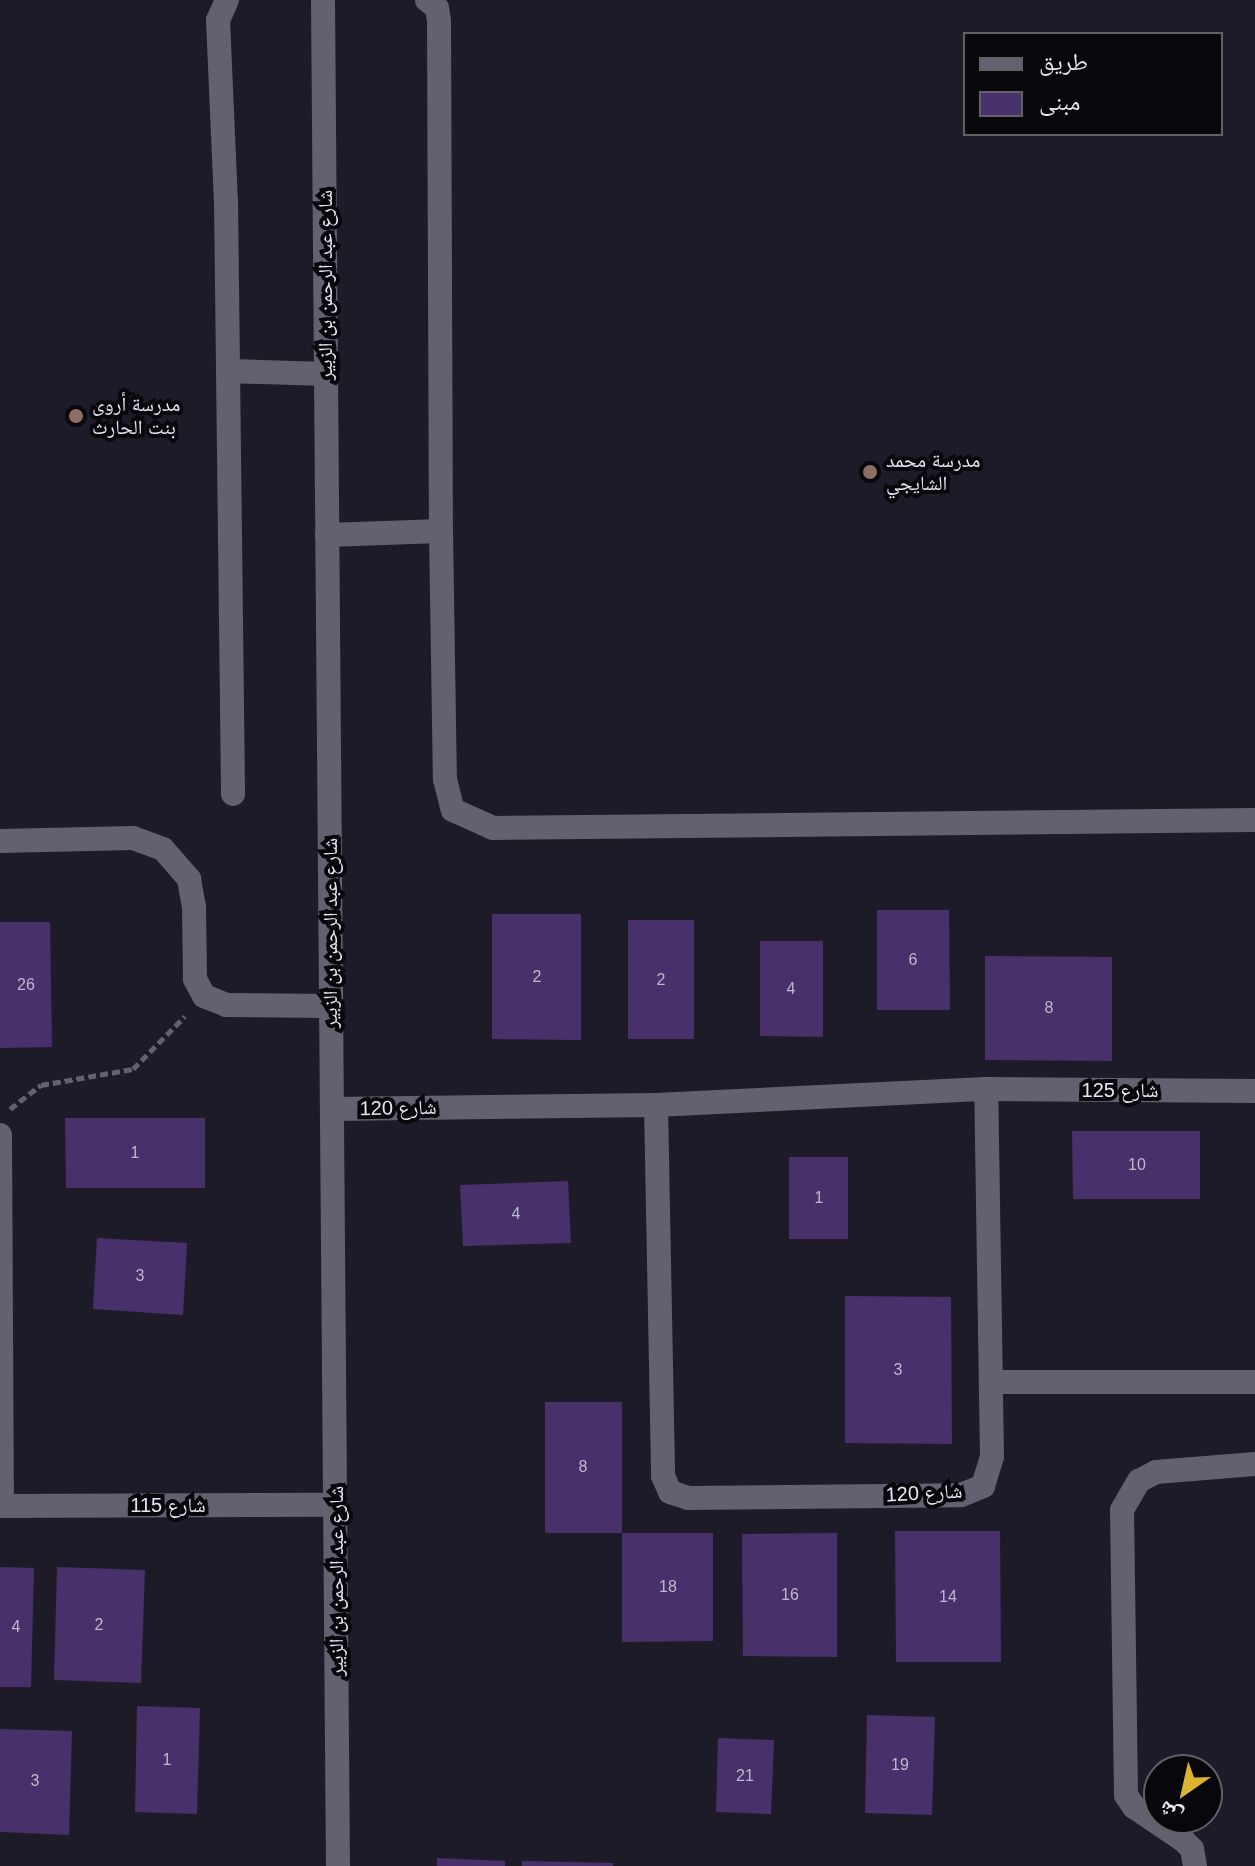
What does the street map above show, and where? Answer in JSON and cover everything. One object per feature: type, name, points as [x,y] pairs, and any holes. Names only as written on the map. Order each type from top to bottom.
[{"type":"street","points":[[227,0],[218,20],[228,371],[233,794]]},
{"type":"street","name":"شارع عبد الرحمن بن الزبير","points":[[323,0],[338,1866]]},
{"type":"street","points":[[427,0],[437,8],[439,21],[441,531],[447,797],[453,810],[480,826],[1255,820]]},
{"type":"street","points":[[228,371],[326,374]]},
{"type":"street","points":[[327,535],[441,531]]},
{"type":"street","points":[[0,841],[133,838],[163,849],[189,879],[195,979],[204,996],[226,1005],[331,1006]]},
{"type":"street","name":"شارع 120","points":[[332,1109],[656,1105],[986,1089],[992,1457],[983,1486],[961,1495],[688,1498],[670,1492],[663,1476],[656,1105]]},
{"type":"street","name":"شارع 125","points":[[986,1089],[1255,1091]]},
{"type":"street","name":"شارع 115","points":[[0,1135],[1,1506],[335,1505]]},
{"type":"street","points":[[991,1382],[1255,1382]]},
{"type":"street","points":[[1195,1866],[1183,1840],[1134,1807],[1126,1795],[1122,1510],[1139,1481],[1156,1472],[1255,1464]]},
{"type":"path","points":[[0,1117],[41,1085],[133,1069],[204,996]]},
{"type":"building","points":[[877,910],[949,910],[950,1010],[877,1010]]},
{"type":"building","points":[[492,914],[581,914],[581,1040],[492,1039]]},
{"type":"building","points":[[628,920],[694,920],[694,1039],[628,1039]]},
{"type":"building","points":[[0,922],[50,922],[52,1047],[0,1048]]},
{"type":"building","points":[[760,941],[823,941],[823,1037],[760,1036]]},
{"type":"building","points":[[985,956],[1112,957],[1112,1061],[985,1060]]},
{"type":"building","points":[[65,1118],[205,1118],[205,1188],[66,1188]]},
{"type":"building","points":[[1072,1131],[1200,1131],[1200,1199],[1073,1199]]},
{"type":"building","points":[[789,1157],[848,1157],[848,1239],[789,1239]]},
{"type":"building","points":[[568,1181],[571,1243],[463,1246],[460,1185]]},
{"type":"building","points":[[97,1238],[187,1243],[183,1315],[93,1309]]},
{"type":"building","points":[[845,1296],[951,1297],[952,1444],[845,1443]]},
{"type":"building","points":[[545,1402],[622,1402],[622,1533],[545,1533]]},
{"type":"building","points":[[895,1531],[1000,1531],[1001,1662],[896,1662]]},
{"type":"building","points":[[622,1533],[713,1533],[713,1641],[622,1642]]},
{"type":"building","points":[[837,1533],[837,1657],[743,1656],[742,1534]]},
{"type":"building","points":[[0,1567],[34,1568],[31,1687],[0,1687]]},
{"type":"building","points":[[57,1567],[145,1570],[141,1683],[54,1680]]},
{"type":"building","points":[[137,1706],[200,1708],[197,1814],[135,1812]]},
{"type":"building","points":[[867,1715],[935,1717],[932,1815],[865,1813]]},
{"type":"building","points":[[0,1729],[72,1731],[69,1835],[0,1832]]},
{"type":"building","points":[[718,1738],[774,1740],[771,1814],[716,1812]]},
{"type":"building","points":[[437,1858],[505,1861],[505,1866],[437,1866]]},
{"type":"building","points":[[522,1861],[613,1863],[613,1866],[522,1866]]},
{"type":"place","name":"مدرسة أروى بنت الحارث","points":[[76,416]]},
{"type":"place","name":"مدرسة محمد الشايجي","points":[[870,472]]}]
